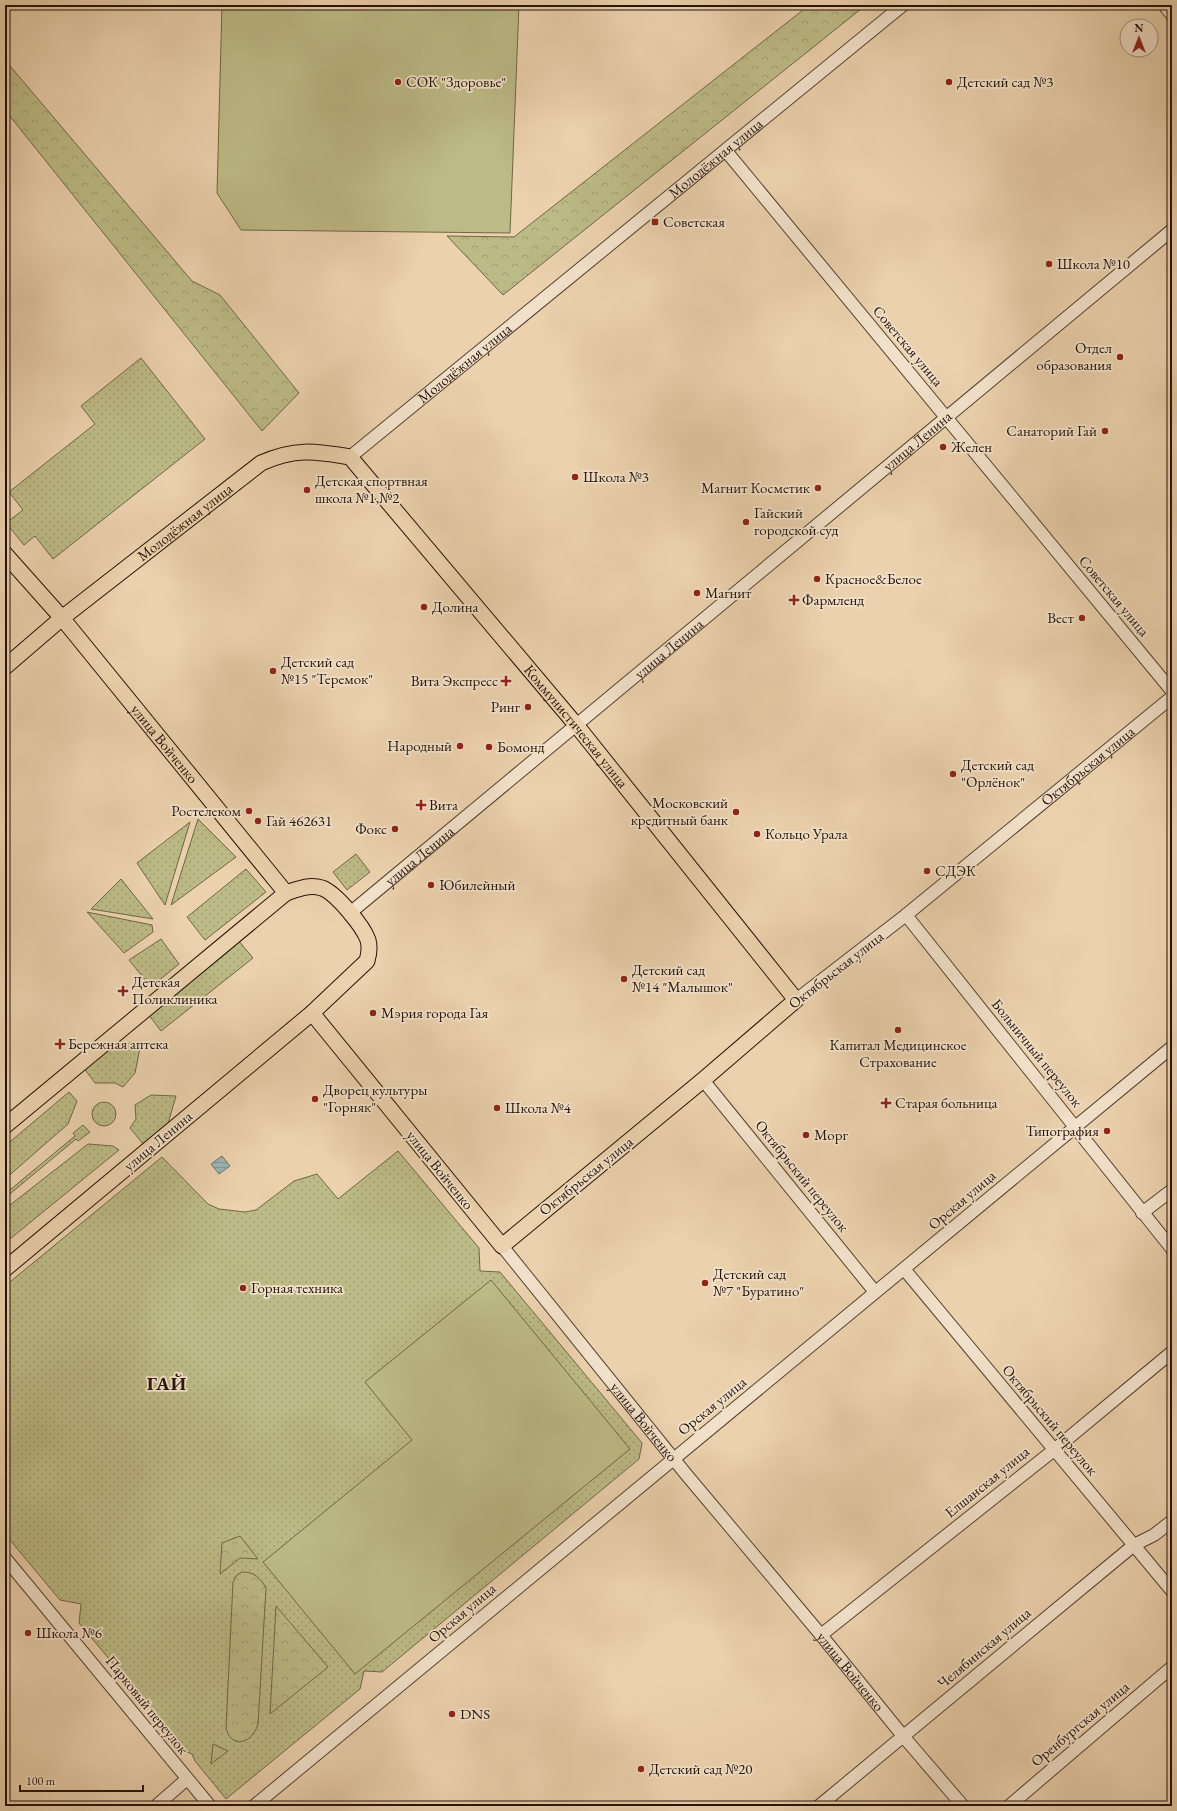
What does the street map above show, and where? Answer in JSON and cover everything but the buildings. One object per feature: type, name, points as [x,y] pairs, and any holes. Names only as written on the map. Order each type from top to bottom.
[{"type":"main road","name":"Молодёжная улица","points":[[5,667],[62,618],[261,462],[280,454],[302,451],[350,457]]},
{"type":"main road","name":"Коммунистическая улица","points":[[350,457],[577,726],[796,1000]]},
{"type":"main road","name":"улица Войченко","points":[[5,554],[62,618],[286,893]]},
{"type":"main road","points":[[5,1126],[286,893],[306,887],[322,888],[330,892],[350,913],[364,931],[369,945],[367,961],[312,1013]]},
{"type":"main road","name":"Октябрьская улица","points":[[502,1246],[704,1080],[796,1000]]},
{"type":"main road","name":"улица Войченко","points":[[312,1013],[502,1246]]},
{"type":"main road","name":"улица Ленина","points":[[5,1269],[312,1013]]},
{"type":"street","name":"Молодёжная улица","points":[[350,457],[903,5]]},
{"type":"street","points":[[1164,5],[1172,15]]},
{"type":"street","name":"Советская улица","points":[[726,151],[1172,691]]},
{"type":"street","name":"улица Ленина","points":[[350,913],[577,726],[945,416],[1172,230]]},
{"type":"street","name":"Октябрьская улица","points":[[796,1000],[906,914],[1172,697]]},
{"type":"street","name":"Больничный переулок","points":[[906,914],[1076,1126],[1142,1213],[1172,1249]]},
{"type":"street","name":"Орская улица","points":[[254,1806],[673,1458],[1172,1047]]},
{"type":"street","name":"Октябрьский переулок","points":[[704,1080],[875,1292]]},
{"type":"street","points":[[1142,1213],[1172,1190]]},
{"type":"street","name":"улица Войченко","points":[[502,1246],[673,1458],[821,1635],[903,1736],[963,1806]]},
{"type":"street","name":"Октябрьский переулок","points":[[904,1269],[1172,1591]]},
{"type":"street","name":"Елшанская улица","points":[[821,1635],[1054,1450],[1172,1352]]},
{"type":"street","name":"Челябинская улица","points":[[819,1806],[1134,1545],[1154,1535],[1172,1521]]},
{"type":"street","name":"Парковый переулок","points":[[5,1558],[188,1779]]},
{"type":"street","name":"Оренбургская улица","points":[[1009,1806],[1172,1667]]},
{"type":"street","points":[[156,1806],[188,1779],[210,1806]]},
{"type":"green space","points":[[222,5],[519,5],[510,233],[241,230],[217,193]]},
{"type":"green space","points":[[799,5],[866,5],[503,295],[447,236],[514,237],[803,10]]},
{"type":"green space","points":[[5,60],[192,281],[220,295],[299,393],[262,431],[5,110]]},
{"type":"green space","points":[[141,358],[205,439],[53,559],[35,536],[24,545],[6,523],[23,510],[9,492],[95,424],[81,406]]},
{"type":"green space","points":[[198,819],[236,857],[171,905]]},
{"type":"green space","points":[[190,822],[165,905],[137,863]]},
{"type":"green space","points":[[356,854],[370,872],[347,890],[333,872]]},
{"type":"green space","points":[[246,869],[266,892],[205,940],[187,917]]},
{"type":"green space","points":[[121,879],[153,919],[91,909]]},
{"type":"green space","points":[[87,912],[152,925],[153,932],[124,953]]},
{"type":"green space","points":[[161,939],[179,964],[151,987],[129,960]]},
{"type":"green space","points":[[238,940],[253,958],[161,1031],[148,1014]]},
{"type":"green space","points":[[134,1042],[140,1048],[135,1073],[123,1087],[115,1083],[95,1083],[83,1067],[104,1049]]},
{"type":"green space","points":[[69,1092],[77,1101],[68,1124],[5,1179],[5,1146]]},
{"type":"green space","points":[[151,1095],[176,1096],[167,1127],[144,1145],[130,1128],[136,1119],[135,1105]]},
{"type":"green space","points":[[104,1102],[112,1106],[116,1114],[112,1122],[104,1126],[96,1122],[92,1114],[96,1106]]},
{"type":"green space","points":[[83,1125],[90,1132],[78,1141],[76,1139],[5,1198],[5,1194],[75,1136],[73,1133]]},
{"type":"green space","points":[[88,1144],[113,1146],[119,1150],[5,1243],[5,1209]]},
{"type":"green space","points":[[398,1151],[479,1248],[480,1271],[500,1272],[642,1443],[639,1459],[382,1672],[364,1671],[360,1689],[226,1799],[195,1761],[192,1754],[187,1752],[79,1623],[81,1604],[60,1600],[5,1534],[5,1286],[162,1157],[208,1204],[219,1209],[245,1212],[256,1210],[294,1181],[317,1174],[338,1199]]},
{"type":"green space","points":[[491,1280],[630,1449],[355,1674],[263,1562],[412,1440],[365,1382]]},
{"type":"green space","points":[[240,1536],[258,1559],[240,1558],[220,1574],[222,1543]]},
{"type":"green space","points":[[242,1572],[247,1572],[257,1576],[266,1588],[258,1724],[252,1735],[247,1739],[237,1742],[229,1735],[226,1728],[233,1582],[236,1576]]},
{"type":"green space","points":[[276,1606],[328,1667],[270,1714]]},
{"type":"green space","points":[[213,1744],[228,1751],[211,1764]]},
{"type":"water","points":[[222,1156],[230,1166],[219,1174],[211,1164]]},
{"type":"place","name":"СОК \"Здоровье\"","points":[[398,82]]},
{"type":"place","name":"Детский сад №3","points":[[949,82]]},
{"type":"place","name":"Советская","points":[[655,222]]},
{"type":"place","name":"Школа №10","points":[[1049,264]]},
{"type":"place","name":"Отдел образования","points":[[1120,357]]},
{"type":"place","name":"Санаторий Гай","points":[[1105,431]]},
{"type":"place","name":"Желен","points":[[943,447]]},
{"type":"place","name":"Школа №3","points":[[575,477]]},
{"type":"place","name":"Магнит Косметик","points":[[818,488]]},
{"type":"place","name":"Детская спортвная школа №1,№2","points":[[307,490]]},
{"type":"place","name":"Гайский городской суд","points":[[746,522]]},
{"type":"place","name":"Красное&Белое","points":[[817,579]]},
{"type":"place","name":"Магнит","points":[[697,593]]},
{"type":"place","name":"Фармленд","points":[[794,600]]},
{"type":"place","name":"Долина","points":[[424,607]]},
{"type":"place","name":"Вест","points":[[1082,618]]},
{"type":"place","name":"Детский сад №15 \"Теремок\"","points":[[273,671]]},
{"type":"place","name":"Вита Экспресс","points":[[506,681]]},
{"type":"place","name":"Ринг","points":[[528,707]]},
{"type":"place","name":"Народный","points":[[460,746]]},
{"type":"place","name":"Бомонд","points":[[489,747]]},
{"type":"place","name":"Детский сад \"Орлёнок\"","points":[[953,774]]},
{"type":"place","name":"Вита","points":[[421,805]]},
{"type":"place","name":"Ростелеком","points":[[249,811]]},
{"type":"place","name":"Московский кредитный банк","points":[[736,812]]},
{"type":"place","name":"Гай 462631","points":[[258,821]]},
{"type":"place","name":"Фокс","points":[[395,829]]},
{"type":"place","name":"Кольцо Урала","points":[[757,834]]},
{"type":"place","name":"СДЭК","points":[[927,871]]},
{"type":"place","name":"Юбилейный","points":[[431,885]]},
{"type":"place","name":"Детский сад №14 \"Малышок\"","points":[[624,979]]},
{"type":"place","name":"Детская Поликлиника","points":[[123,991]]},
{"type":"place","name":"Мэрия города Гая","points":[[373,1013]]},
{"type":"place","name":"Капитал Медицинское Страхование","points":[[898,1030]]},
{"type":"place","name":"Бережная аптека","points":[[60,1044]]},
{"type":"place","name":"Дворец культуры \"Горняк\"","points":[[315,1099]]},
{"type":"place","name":"Старая больница","points":[[886,1103]]},
{"type":"place","name":"Школа №4","points":[[497,1108]]},
{"type":"place","name":"Типография","points":[[1107,1131]]},
{"type":"place","name":"Морг","points":[[806,1135]]},
{"type":"place","name":"Детский сад №7 \"Буратино\"","points":[[705,1283]]},
{"type":"place","name":"Горная техника","points":[[243,1288]]},
{"type":"place","name":"Школа №6","points":[[28,1633]]},
{"type":"place","name":"DNS","points":[[452,1714]]},
{"type":"place","name":"Детский сад №20","points":[[641,1769]]},
{"type":"district","name":"ГАЙ","points":[[167,1383]]}]
